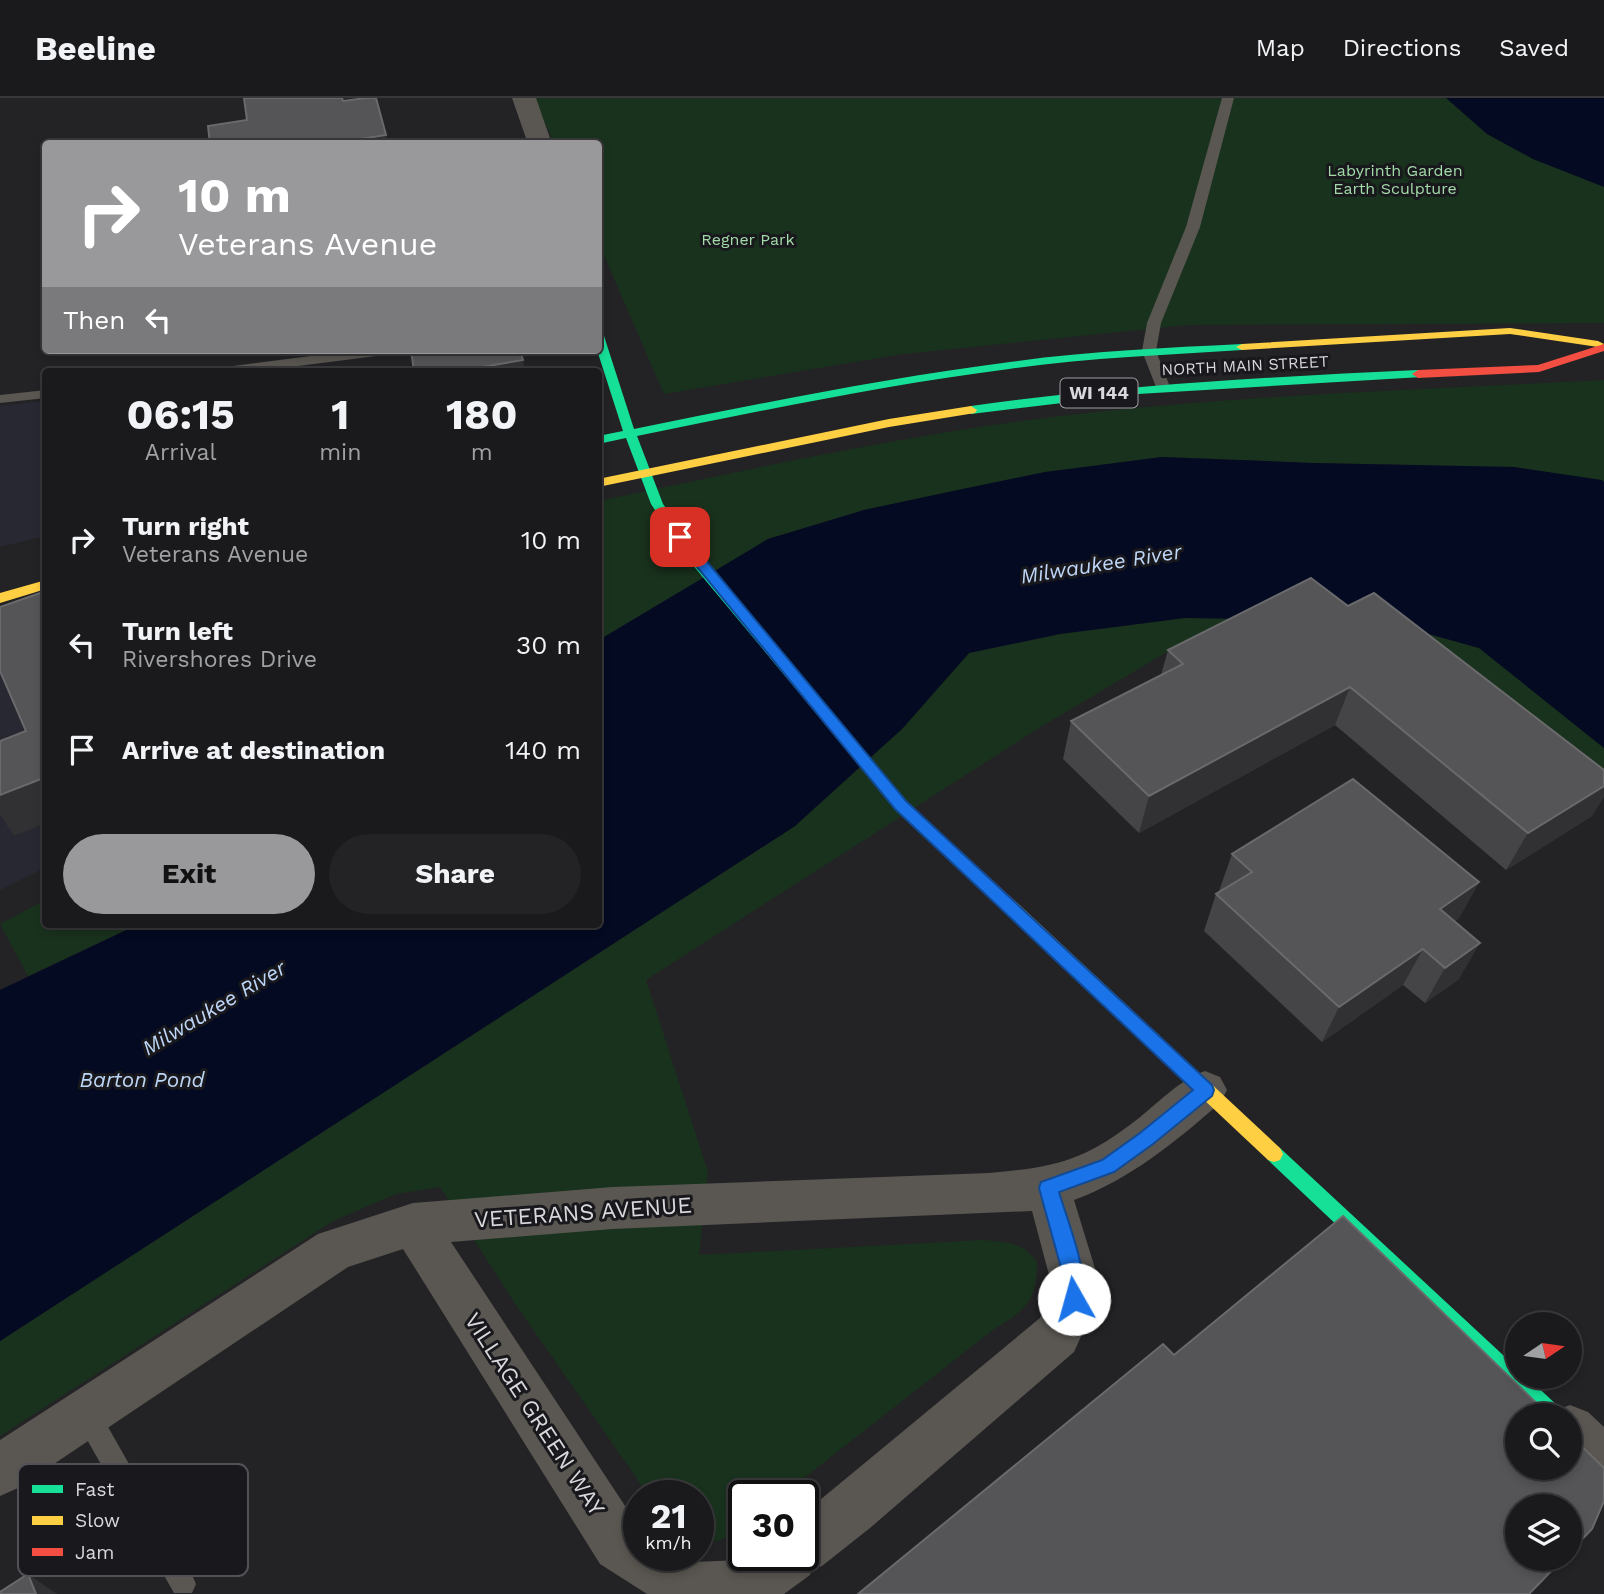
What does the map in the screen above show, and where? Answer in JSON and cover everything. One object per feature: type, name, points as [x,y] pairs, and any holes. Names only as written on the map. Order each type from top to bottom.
[{"type":"main road","name":"NORTH MAIN STREET","points":[[602,439],[840,392],[1009,366],[1149,351],[1510,331],[1604,346]]},
{"type":"main road","name":"NORTH MAIN STREET","points":[[602,482],[902,421],[1040,400],[1163,387],[1539,368],[1604,346]]},
{"type":"main road","points":[[602,348],[657,504],[691,554],[901,805],[1540,1403]]},
{"type":"main road","points":[[2,597],[42,585]]},
{"type":"street","points":[[524,98],[539,140]]},
{"type":"street","name":"VETERANS AVENUE","points":[[0,1470],[334,1250],[413,1224],[612,1208],[989,1194],[1048,1188],[1108,1166],[1205,1090]]},
{"type":"street","points":[[819,1535],[852,1510],[1056,1335],[1074,1299],[1073,1275],[1048,1188]]},
{"type":"street","name":"VILLAGE GREEN WAY","points":[[413,1224],[619,1545],[687,1589],[751,1586],[771,1571]]},
{"type":"street","points":[[1582,1441],[1604,1462]]},
{"type":"lane","points":[[1163,387],[1149,351],[1154,323],[1193,227],[1228,98]]},
{"type":"lane","points":[[249,368],[360,354]]},
{"type":"lane","points":[[0,399],[42,394]]},
{"type":"lane","points":[[86,1413],[115,1464]]},
{"type":"lane","points":[[179,1576],[184,1584]]},
{"type":"shaded area","points":[[42,401],[42,537],[0,547],[0,406]]},
{"type":"shaded area","points":[[42,636],[42,869],[0,890],[0,651]]},
{"type":"green space","name":"Regner Park","points":[[534,98],[1604,98],[1604,323],[1188,325],[903,354],[664,394],[602,251],[602,140],[553,140]]},
{"type":"green space","points":[[1604,380],[1604,482],[1514,467],[1162,457],[1045,472],[864,510],[768,539],[602,638],[602,500],[877,444],[1045,418],[1185,404]]},
{"type":"green space","points":[[1185,618],[1382,621],[1479,648],[1604,748],[1604,781],[1172,649],[1039,728],[646,980],[708,1172],[699,1255],[984,1240],[1020,1247],[1037,1262],[1035,1286],[1022,1310],[801,1480],[728,1480],[728,1537],[714,1541],[714,1480],[638,1480],[516,1305],[440,1187],[396,1194],[333,1221],[0,1436],[0,1341],[795,826],[903,728],[969,653],[1060,634]]},
{"type":"green space","points":[[42,902],[42,928],[130,928],[28,976],[0,924]]},
{"type":"water","points":[[1446,98],[1604,98],[1604,187],[1533,159],[1487,134]]},
{"type":"water","name":"Barton Pond","points":[[1162,457],[1514,467],[1602,480],[1604,748],[1479,648],[1382,621],[1185,618],[1060,634],[969,653],[903,728],[795,826],[0,1341],[0,990],[131,928],[602,928],[602,638],[768,539],[864,510],[1045,472]]},
{"type":"building","points":[[244,98],[342,98],[343,101],[376,98],[386,135],[354,140],[210,140],[208,126],[247,120]]},
{"type":"building","points":[[412,354],[521,354],[523,360],[476,368],[414,368]]},
{"type":"building","points":[[1311,578],[1348,606],[1374,593],[1604,770],[1604,786],[1528,833],[1350,687],[1149,796],[1071,721],[1183,664],[1168,650]]},
{"type":"building","points":[[42,592],[42,779],[0,795],[0,741],[26,731],[0,671],[0,607]]},
{"type":"building","points":[[1353,779],[1479,882],[1440,909],[1480,943],[1445,968],[1423,949],[1339,1007],[1216,894],[1252,872],[1232,854]]},
{"type":"building","points":[[1343,1216],[1505,1373],[1505,1390],[1523,1390],[1537,1403],[1505,1403],[1505,1480],[1582,1480],[1582,1447],[1604,1468],[1604,1501],[1592,1529],[1582,1539],[1582,1494],[1505,1494],[1505,1571],[1551,1571],[1529,1594],[858,1594],[1163,1344],[1174,1355]]},
{"type":"building","points":[[29,1576],[36,1594],[0,1594]]},
{"type":"traffic: fast","points":[[602,439],[803,399],[958,372],[1068,359],[1242,347]]},
{"type":"traffic: fast","points":[[602,349],[622,413],[657,504],[691,554],[841,733]]},
{"type":"traffic: fast","points":[[971,410],[1138,390],[1418,374]]},
{"type":"traffic: fast","points":[[1274,1154],[1540,1403]]},
{"type":"traffic: slow","points":[[1242,347],[1510,331],[1598,344]]},
{"type":"traffic: slow","points":[[602,482],[889,423],[971,410]]},
{"type":"traffic: slow","points":[[0,598],[42,585]]},
{"type":"traffic: slow","points":[[1008,905],[1274,1154]]},
{"type":"traffic: jam","points":[[1418,374],[1539,368],[1604,347]]},
{"type":"traffic: jam","points":[[841,733],[901,805],[1008,905]]},
{"type":"route","points":[[680,537],[691,554],[901,805],[1205,1090],[1108,1166],[1048,1188],[1073,1275],[1074,1299]]},
{"type":"park label","name":"Labyrinth Garden Earth Sculpture","points":[[1395,179]]},
{"type":"water label","name":"Milwaukee River","points":[[1101,564]]},
{"type":"water label","name":"Milwaukee River","points":[[214,1008]]}]
